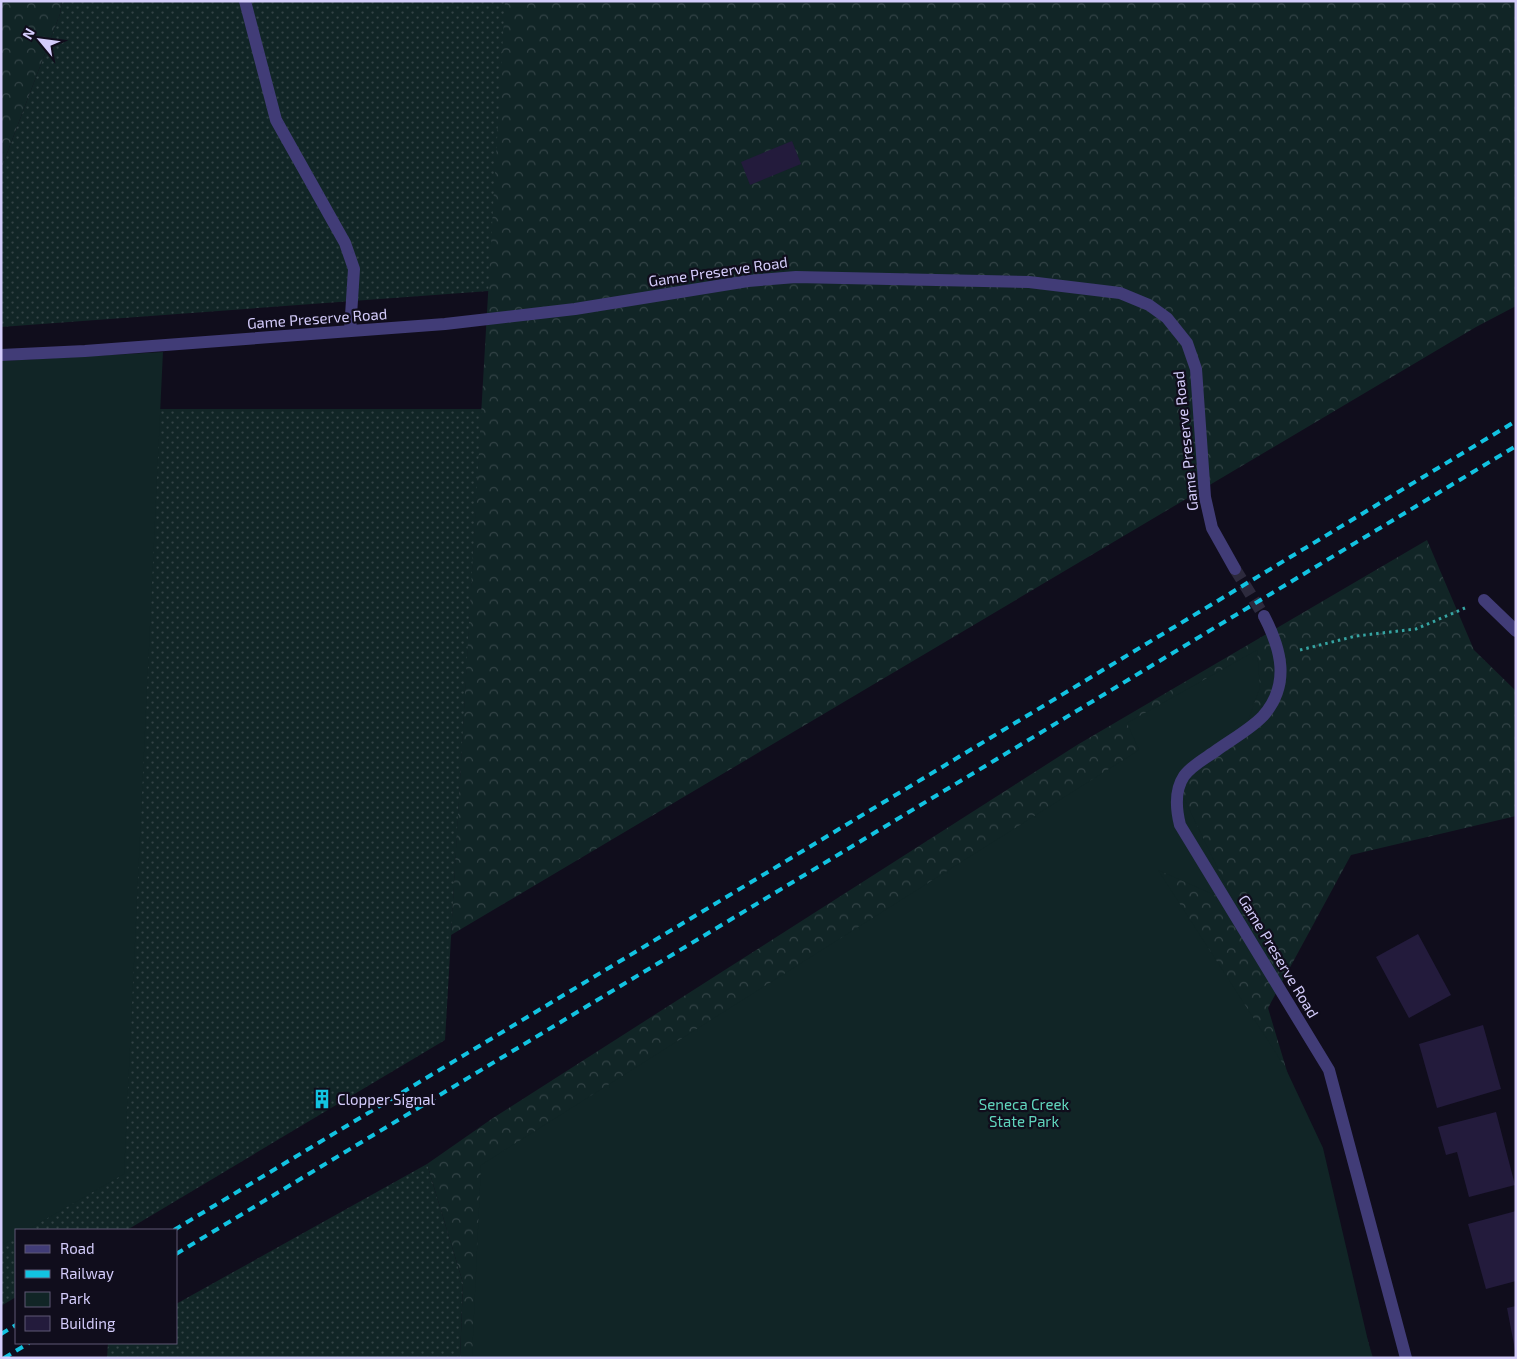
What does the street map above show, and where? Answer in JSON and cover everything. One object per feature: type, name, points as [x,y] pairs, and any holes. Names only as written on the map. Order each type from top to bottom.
[{"type":"street","points":[[245,1],[276,120],[345,243],[354,269],[350,331]]},
{"type":"street","name":"Game Preserve Road","points":[[1,355],[85,351],[445,324],[575,309],[748,281],[796,277],[1029,282],[1120,293],[1149,304],[1167,318],[1187,343],[1196,369],[1205,498],[1212,528],[1235,569]]},
{"type":"street","points":[[1484,600],[1516,631]]},
{"type":"street","name":"Game Preserve Road","points":[[1264,616],[1275,638],[1280,656],[1281,674],[1279,687],[1272,704],[1262,717],[1196,765],[1184,776],[1178,791],[1176,810],[1180,825],[1329,1070],[1406,1358]]},
{"type":"path","points":[[1280,656],[1356,636],[1416,629],[1484,600]]},
{"type":"green space","points":[[1,1],[62,1],[60,14],[1,169]]},
{"type":"green space","points":[[62,1],[506,1],[489,291],[1,327],[1,169],[60,14]]},
{"type":"green space","points":[[505,1],[1516,1],[1516,306],[1476,327],[451,935]]},
{"type":"green space","points":[[163,352],[124,1174],[29,1229],[15,1229],[15,1238],[1,1246],[1,361]]},
{"type":"green space","points":[[147,409],[482,409],[445,1040],[129,1229],[15,1229],[15,1298],[1,1306],[1,1226]]},
{"type":"green space","name":"Seneca Creek State Park","points":[[1427,540],[1474,650],[1516,691],[1516,816],[1351,855],[1268,1008],[1373,1358],[460,1358],[463,1283],[427,1164],[493,1118],[1077,745]]},
{"type":"green space","name":"Seneca Creek State Park","points":[[1257,650],[1260,687],[1248,721],[1178,786],[1235,904],[1158,870],[1285,1067],[1323,1148],[1372,1358],[472,1358],[481,1165],[1139,750],[1127,723]]},
{"type":"green space","points":[[427,1164],[463,1283],[460,1358],[107,1358],[108,1344],[178,1344],[178,1303]]},
{"type":"building","points":[[792,141],[801,164],[750,185],[741,162]]},
{"type":"building","points":[[1418,934],[1451,995],[1409,1018],[1376,957]]},
{"type":"building","points":[[1483,1025],[1501,1089],[1437,1108],[1419,1044]]},
{"type":"building","name":"Clopper Signal","points":[[325,1091],[331,1101],[320,1108],[314,1098]]},
{"type":"building","points":[[1496,1112],[1515,1185],[1469,1197],[1457,1152],[1446,1155],[1438,1127]]},
{"type":"building","points":[[1516,1211],[1516,1281],[1486,1289],[1468,1224]]},
{"type":"building","points":[[1516,1306],[1516,1350],[1515,1350],[1507,1308]]},
{"type":"tunnel","points":[[1235,569],[1264,616]]},
{"type":"railway","points":[[176,1229],[1516,421]]},
{"type":"railway","points":[[178,1253],[1516,446]]},
{"type":"railway","points":[[1,1334],[15,1326]]},
{"type":"railway","points":[[4,1358],[27,1344]]},
{"type":"place","name":"Clopper Signal","points":[[322,1099]]}]
